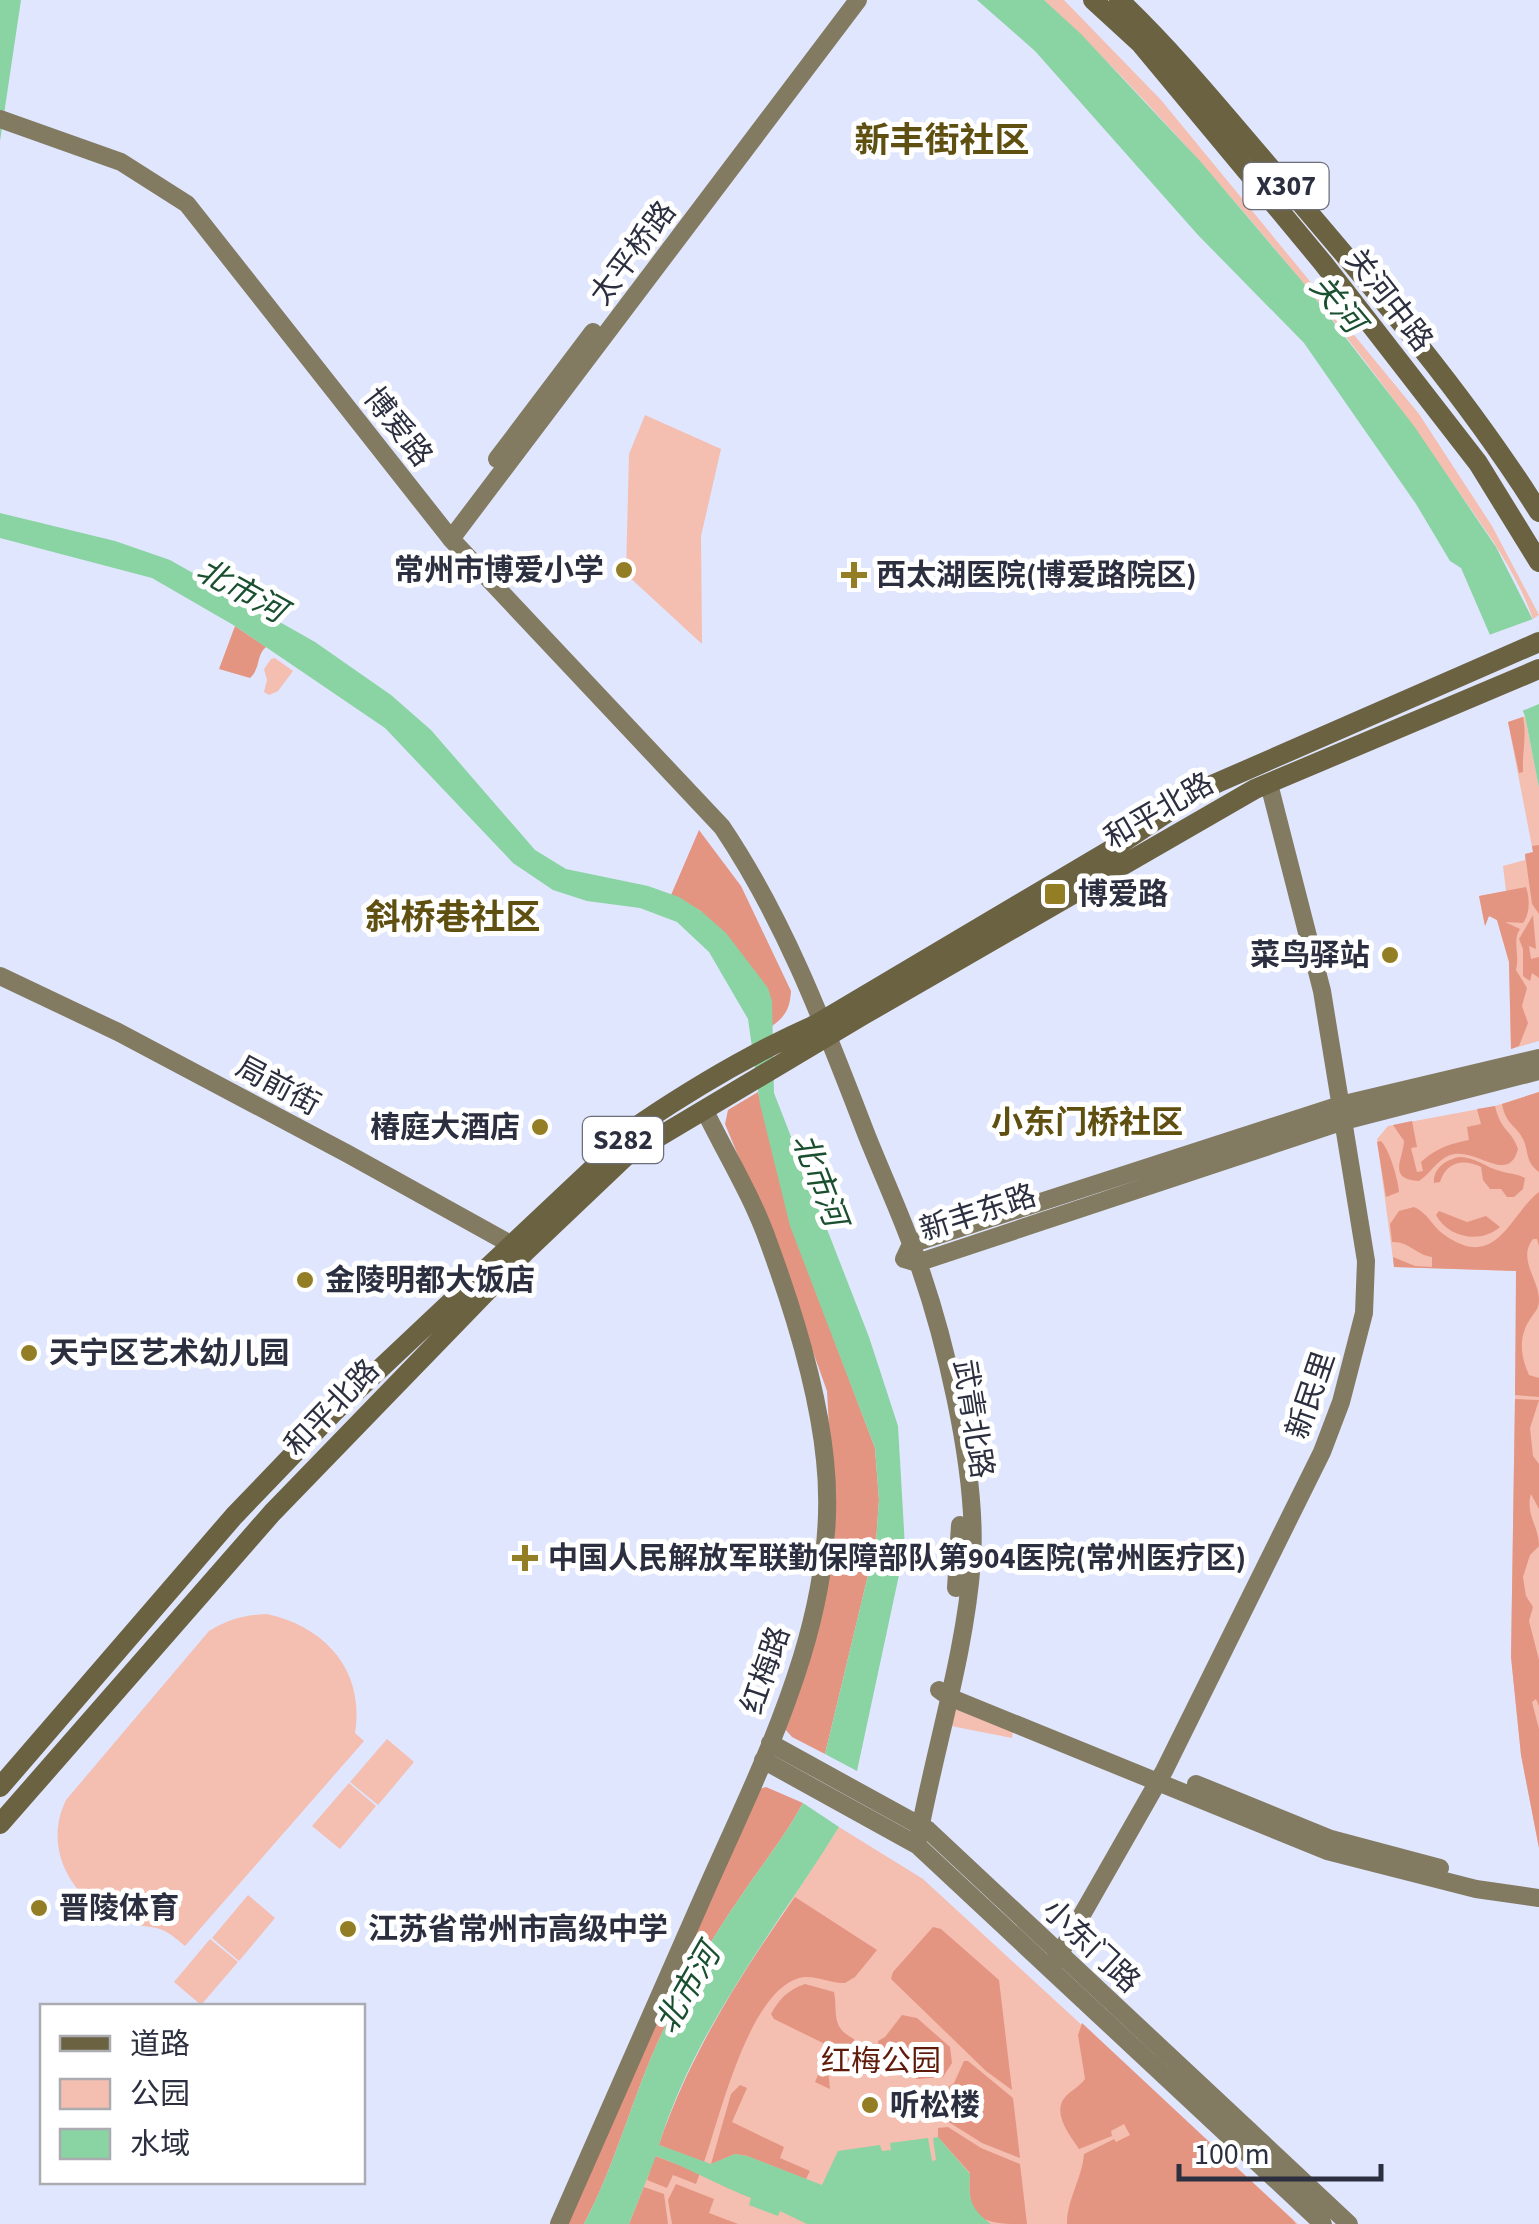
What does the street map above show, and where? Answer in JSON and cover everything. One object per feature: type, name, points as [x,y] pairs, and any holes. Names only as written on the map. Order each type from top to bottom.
[{"type":"main road","name":"关河中路","points":[[1093,0],[1141,44],[1323,264],[1478,463],[1539,562]]},
{"type":"main road","name":"关河中路","points":[[1119,0],[1181,64],[1337,245],[1498,446],[1539,512]]},
{"type":"main road","name":"和平北路","points":[[0,1824],[261,1525],[516,1246],[625,1157],[751,1084],[821,1030],[1204,789],[1539,642]]},
{"type":"main road","name":"和平北路","points":[[0,1787],[234,1516],[332,1413],[516,1246],[640,1124],[776,1042],[821,1030],[1269,784],[1539,668]]},
{"type":"street","points":[[448,535],[538,402],[821,33],[842,0]]},
{"type":"street","name":"太平桥路","points":[[448,535],[858,0]]},
{"type":"street","name":"博爱路","points":[[6,121],[121,162],[187,204],[448,535],[722,827],[756,878],[821,1030]]},
{"type":"street","name":"新民里","points":[[1056,1963],[1161,1777],[1322,1452],[1352,1368],[1364,1313],[1366,1261],[1322,991],[1269,784]]},
{"type":"street","name":"局前街","points":[[0,976],[118,1032],[516,1246]]},
{"type":"street","name":"武青北路","points":[[821,1030],[911,1255],[948,1366],[966,1462],[972,1561],[914,1833]]},
{"type":"street","name":"新丰东路","points":[[911,1255],[1342,1113],[1539,1058]]},
{"type":"street","name":"新丰东路","points":[[1342,1113],[1539,1071]]},
{"type":"street","name":"红梅路","points":[[558,2224],[766,1752],[806,1648],[818,1590],[825,1462],[813,1389],[767,1238],[705,1111]]},
{"type":"street","points":[[947,1691],[1161,1777],[1331,1839],[1475,1877],[1539,1888]]},
{"type":"street","name":"小东门路","points":[[766,1752],[914,1833],[1349,2224]]},
{"type":"street","points":[[1161,1777],[1327,1851],[1476,1890],[1539,1898]]},
{"type":"street","name":"小东门路","points":[[1056,1963],[1323,2224]]},
{"type":"green space","points":[[1044,0],[1064,0],[1161,100],[1419,414],[1492,526],[1539,615],[1533,619],[1506,562],[1483,527],[1400,408],[1325,311],[1174,132]]},
{"type":"green space","points":[[645,415],[721,449],[701,536],[702,644],[626,574],[629,454]]},
{"type":"green space","points":[[235,626],[266,647],[250,678],[219,669]]},
{"type":"green space","points":[[275,658],[293,671],[278,691],[269,695],[264,692],[264,669]]},
{"type":"green space","points":[[1525,716],[1539,788],[1539,1041],[1511,1049],[1509,962],[1497,920],[1489,916],[1485,926],[1479,896],[1506,891],[1503,866],[1525,860],[1525,854],[1533,852],[1508,722]]},
{"type":"green space","points":[[1523,717],[1523,772],[1519,773],[1508,722]]},
{"type":"green space","points":[[699,830],[741,886],[791,991],[786,1011],[772,1026],[772,1001],[701,911],[671,895]]},
{"type":"green space","points":[[1539,845],[1539,914],[1532,904],[1525,854]]},
{"type":"green space","points":[[1526,887],[1529,906],[1523,923],[1505,922],[1520,929],[1516,970],[1527,988],[1522,1006],[1528,1023],[1519,1046],[1511,1049],[1509,962],[1497,920],[1489,916],[1485,926],[1479,896]]},
{"type":"green space","points":[[1533,915],[1536,949],[1529,946],[1531,959],[1539,957],[1539,978],[1532,973],[1530,981],[1523,976],[1519,939]]},
{"type":"green space","points":[[758,1092],[791,1226],[875,1448],[879,1500],[876,1542],[825,1754],[792,1737],[784,1728],[812,1651],[835,1535],[827,1391],[773,1240],[725,1124],[728,1110]]},
{"type":"green space","points":[[1539,1092],[1539,1848],[1521,1755],[1511,1657],[1517,1271],[1394,1267],[1377,1139],[1388,1126],[1495,1106]]},
{"type":"green space","points":[[1539,1092],[1539,1172],[1502,1104]]},
{"type":"green space","points":[[1495,1106],[1518,1149],[1513,1160],[1499,1165],[1470,1155],[1450,1155],[1419,1181],[1403,1177],[1399,1167],[1404,1141],[1393,1125],[1412,1121],[1417,1147],[1411,1148],[1417,1172],[1423,1171],[1421,1162],[1432,1153],[1469,1140],[1467,1127],[1481,1124],[1477,1109]]},
{"type":"green space","points":[[1381,1141],[1393,1165],[1399,1192],[1386,1197],[1377,1142]]},
{"type":"green space","points":[[1459,1157],[1525,1178],[1523,1189],[1514,1197],[1507,1197],[1501,1189],[1490,1189],[1483,1180],[1481,1167],[1468,1163],[1451,1166],[1440,1182],[1434,1183],[1441,1166]]},
{"type":"green space","points":[[1539,1192],[1539,1246],[1537,1239],[1533,1239],[1527,1254],[1539,1303],[1523,1334],[1522,1348],[1529,1375],[1539,1378],[1539,1397],[1515,1395],[1516,1271],[1394,1267],[1393,1257],[1415,1266],[1432,1267],[1432,1257],[1392,1242],[1390,1224],[1399,1211],[1414,1207],[1443,1234],[1477,1247],[1500,1236]]},
{"type":"green space","points":[[1439,1211],[1467,1222],[1486,1216],[1500,1227],[1484,1236],[1465,1236],[1441,1223],[1436,1215]]},
{"type":"green space","points":[[1515,1399],[1539,1400],[1530,1428],[1533,1456],[1539,1464],[1539,1509],[1531,1494],[1530,1501],[1539,1546],[1530,1555],[1523,1577],[1526,1596],[1533,1607],[1529,1621],[1539,1660],[1539,1706],[1536,1699],[1532,1702],[1539,1729],[1539,1848],[1521,1755],[1511,1657]]},
{"type":"green space","points":[[267,1614],[307,1629],[337,1655],[354,1690],[355,1733],[364,1741],[185,1946],[167,1932],[121,1920],[88,1900],[66,1871],[60,1854],[59,1818],[66,1800],[209,1631],[237,1618]]},
{"type":"green space","points":[[955,1709],[1013,1731],[1012,1738],[951,1726]]},
{"type":"green space","points":[[387,1739],[414,1762],[378,1805],[350,1782]]},
{"type":"green space","points":[[349,1783],[376,1806],[340,1849],[312,1826]]},
{"type":"green space","points":[[766,1787],[803,1803],[719,1929],[674,2009],[584,2224],[563,2224],[756,1790]]},
{"type":"green space","name":"红梅公园","points":[[839,1827],[923,1879],[1298,2224],[629,2224],[664,2129],[730,1995]]},
{"type":"green space","points":[[248,1895],[275,1918],[239,1961],[212,1938]]},
{"type":"green space","points":[[795,1897],[877,1950],[855,1977],[845,1983],[799,1978],[781,1988],[765,2007],[738,2059],[704,2162],[659,2145],[685,2079],[718,2016]]},
{"type":"green space","points":[[933,1927],[941,1929],[999,1980],[1012,2090],[986,2071],[891,1979]]},
{"type":"green space","points":[[210,1939],[238,1962],[202,2004],[174,1982]]},
{"type":"green space","points":[[805,1984],[834,1992],[838,2024],[854,2039],[857,2066],[828,2069],[830,2089],[815,2082],[831,2047],[771,2014],[785,1995]]},
{"type":"green space","points":[[902,2015],[917,2018],[950,2047],[952,2063],[943,2077],[916,2079],[913,2058],[880,2062],[878,2041]]},
{"type":"green space","points":[[1082,2023],[1296,2224],[1067,2224],[1084,2154],[1130,2135],[1124,2124],[1111,2131],[1112,2136],[1079,2149],[1063,2123],[1062,2102],[1085,2079],[1078,2035]]},
{"type":"green space","points":[[964,2061],[1013,2098],[1020,2158],[982,2143],[947,2121],[944,2090],[954,2083]]},
{"type":"green space","points":[[740,2085],[747,2088],[732,2122],[784,2147],[780,2158],[810,2171],[806,2179],[735,2154],[711,2164],[731,2094]]},
{"type":"green space","points":[[948,2127],[981,2148],[1020,2164],[1027,2224],[989,2221],[975,2211],[970,2173],[938,2137],[938,2128]]},
{"type":"green space","points":[[655,2156],[700,2173],[696,2184],[673,2175],[667,2188],[647,2180]]},
{"type":"green space","points":[[676,2184],[714,2199],[709,2213],[738,2224],[672,2224],[668,2200]]},
{"type":"green space","points":[[644,2187],[664,2194],[668,2224],[629,2224]]},
{"type":"water","points":[[0,0],[21,0],[0,141]]},
{"type":"water","points":[[977,0],[1044,0],[1081,34],[1200,161],[1301,280],[1414,426],[1496,547],[1539,632],[1539,788],[1525,716],[1461,568],[1450,561],[1416,504],[1304,343],[1198,235],[1035,51]]},
{"type":"water","points":[[0,513],[115,541],[170,560],[315,642],[391,695],[431,730],[535,850],[566,869],[648,886],[679,897],[726,933],[768,988],[772,1001],[774,1093],[869,1337],[898,1426],[905,1547],[857,1771],[825,1754],[876,1542],[879,1500],[875,1448],[790,1226],[760,1104],[748,1019],[709,952],[677,922],[640,908],[587,901],[553,890],[513,863],[385,728],[235,626],[152,578],[0,538]]},
{"type":"water","name":"北市河","points":[[803,1803],[839,1827],[715,2020],[674,2102],[659,2145],[711,2164],[735,2154],[747,2156],[822,2185],[838,2151],[880,2145],[882,2151],[891,2150],[890,2143],[928,2138],[932,2161],[936,2160],[933,2138],[938,2137],[970,2174],[972,2202],[991,2224],[807,2224],[780,2211],[778,2216],[749,2205],[751,2198],[656,2156],[629,2224],[584,2224],[674,2009],[719,1929]]},
{"type":"pier","points":[[1533,619],[1539,632],[1539,704],[1522,711],[1489,635]]},
{"type":"place","name":"常州市博爱小学","points":[[624,570]]},
{"type":"place","name":"西太湖医院(博爱路院区)","points":[[854,575]]},
{"type":"place","name":"博爱路","points":[[1055,894]]},
{"type":"place","name":"菜鸟驿站","points":[[1390,955]]},
{"type":"place","name":"椿庭大酒店","points":[[540,1127]]},
{"type":"place","name":"金陵明都大饭店","points":[[305,1280]]},
{"type":"place","name":"天宁区艺术幼儿园","points":[[29,1353]]},
{"type":"place","name":"中国人民解放军联勤保障部队第904医院(常州医疗区)","points":[[525,1558]]},
{"type":"place","name":"晋陵体育","points":[[39,1908]]},
{"type":"place","name":"江苏省常州市高级中学","points":[[348,1929]]},
{"type":"place","name":"听松楼","points":[[870,2105]]},
{"type":"district","name":"新丰街社区","points":[[942,141]]},
{"type":"district","name":"斜桥巷社区","points":[[453,918]]},
{"type":"district","name":"小东门桥社区","points":[[1087,1123]]},
{"type":"water label","name":"关河","points":[[1337,304]]}]
